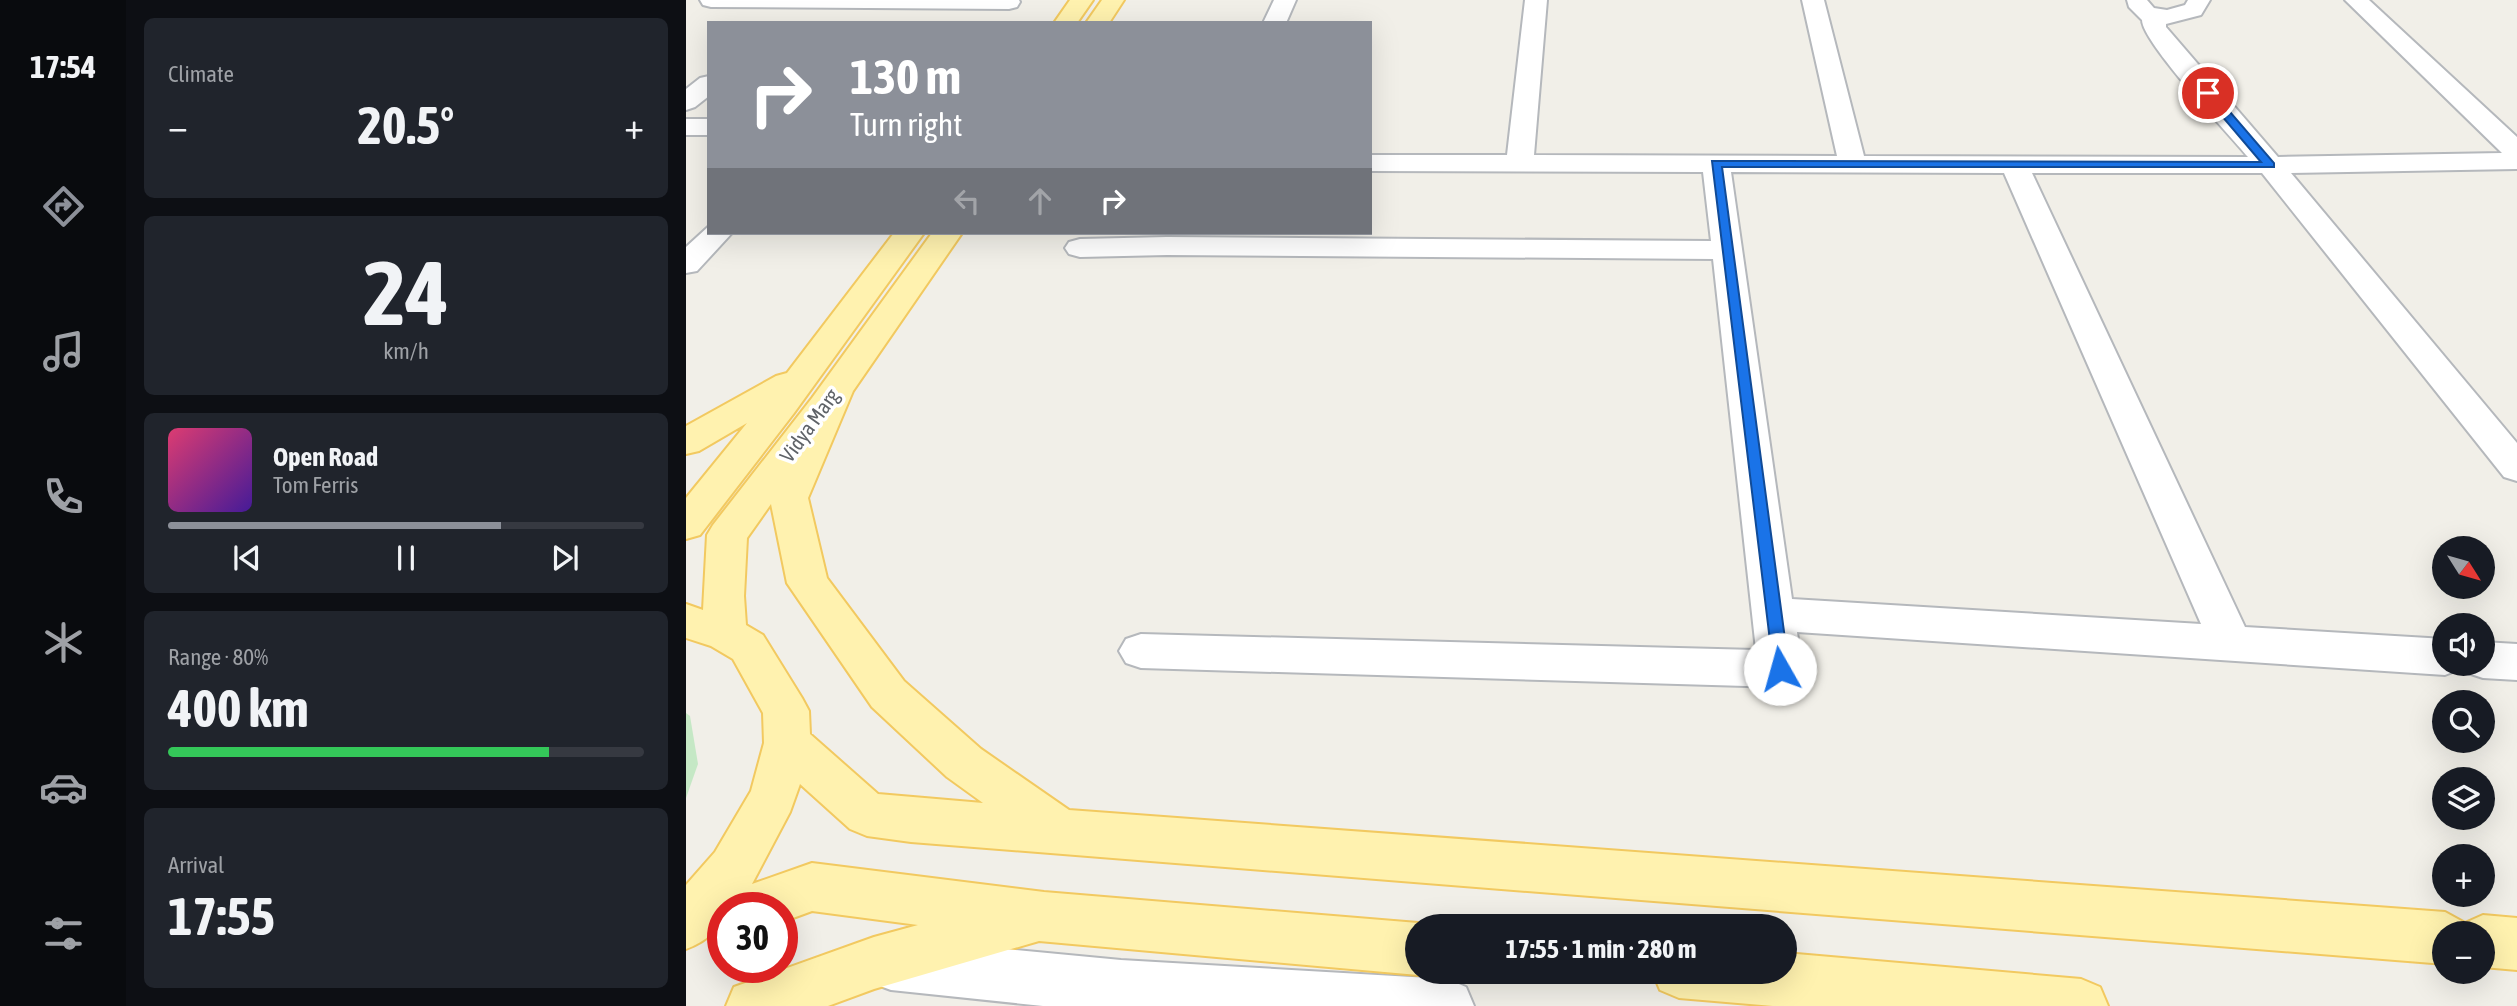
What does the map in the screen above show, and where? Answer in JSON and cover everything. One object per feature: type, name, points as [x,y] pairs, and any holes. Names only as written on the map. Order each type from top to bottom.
[{"type":"main road","points":[[1066,21],[1082,0]]},
{"type":"main road","points":[[1098,21],[1113,0]]},
{"type":"main road","name":"Vidya Marg","points":[[686,924],[733,869],[773,797],[787,743],[786,711],[748,646],[706,627],[723,596],[727,535],[825,406],[820,380],[908,235]]},
{"type":"main road","name":"Vidya Marg","points":[[686,526],[820,380],[945,235]]},
{"type":"main road","points":[[686,442],[820,380]]},
{"type":"main road","points":[[820,380],[789,498],[808,583],[888,694],[964,763],[1060,832]]},
{"type":"main road","points":[[787,743],[867,814],[1060,832],[2432,937]]},
{"type":"main road","points":[[798,892],[812,887],[1044,917],[1405,948]]},
{"type":"main road","points":[[753,1006],[874,962],[1044,917]]},
{"type":"main road","points":[[686,933],[707,925]]},
{"type":"main road","points":[[2495,942],[2517,944]]},
{"type":"main road","points":[[1797,981],[2081,1006]]},
{"type":"street","points":[[711,0],[1009,2]]},
{"type":"street","points":[[1275,21],[1285,0]]},
{"type":"street","points":[[1520,163],[1536,0]]},
{"type":"street","points":[[1813,0],[1852,163]]},
{"type":"street","points":[[2145,8],[2167,17],[2193,10],[2199,0]]},
{"type":"street","points":[[2356,0],[2517,152]]},
{"type":"street","points":[[782,21],[806,1]]},
{"type":"street","points":[[925,21],[944,2]]},
{"type":"street","points":[[2145,8],[2164,42],[2270,165],[2517,468]]},
{"type":"street","points":[[686,103],[707,85]]},
{"type":"street","points":[[686,127],[707,127]]},
{"type":"street","points":[[1372,163],[2270,165],[2517,161]]},
{"type":"street","points":[[1141,651],[1780,669],[1716,163]]},
{"type":"street","points":[[2014,163],[2231,644]]},
{"type":"street","points":[[686,264],[715,235]]},
{"type":"street","points":[[1080,248],[1170,239],[1727,250]]},
{"type":"street","points":[[1773,614],[2432,656]]},
{"type":"street","points":[[2495,661],[2517,662]]},
{"type":"street","points":[[874,962],[1121,987],[1447,1006]]},
{"type":"green space","points":[[686,713],[690,716],[698,764],[686,798]]},
{"type":"route","points":[[1780,669],[1716,163],[2270,165],[2208,93]]}]
